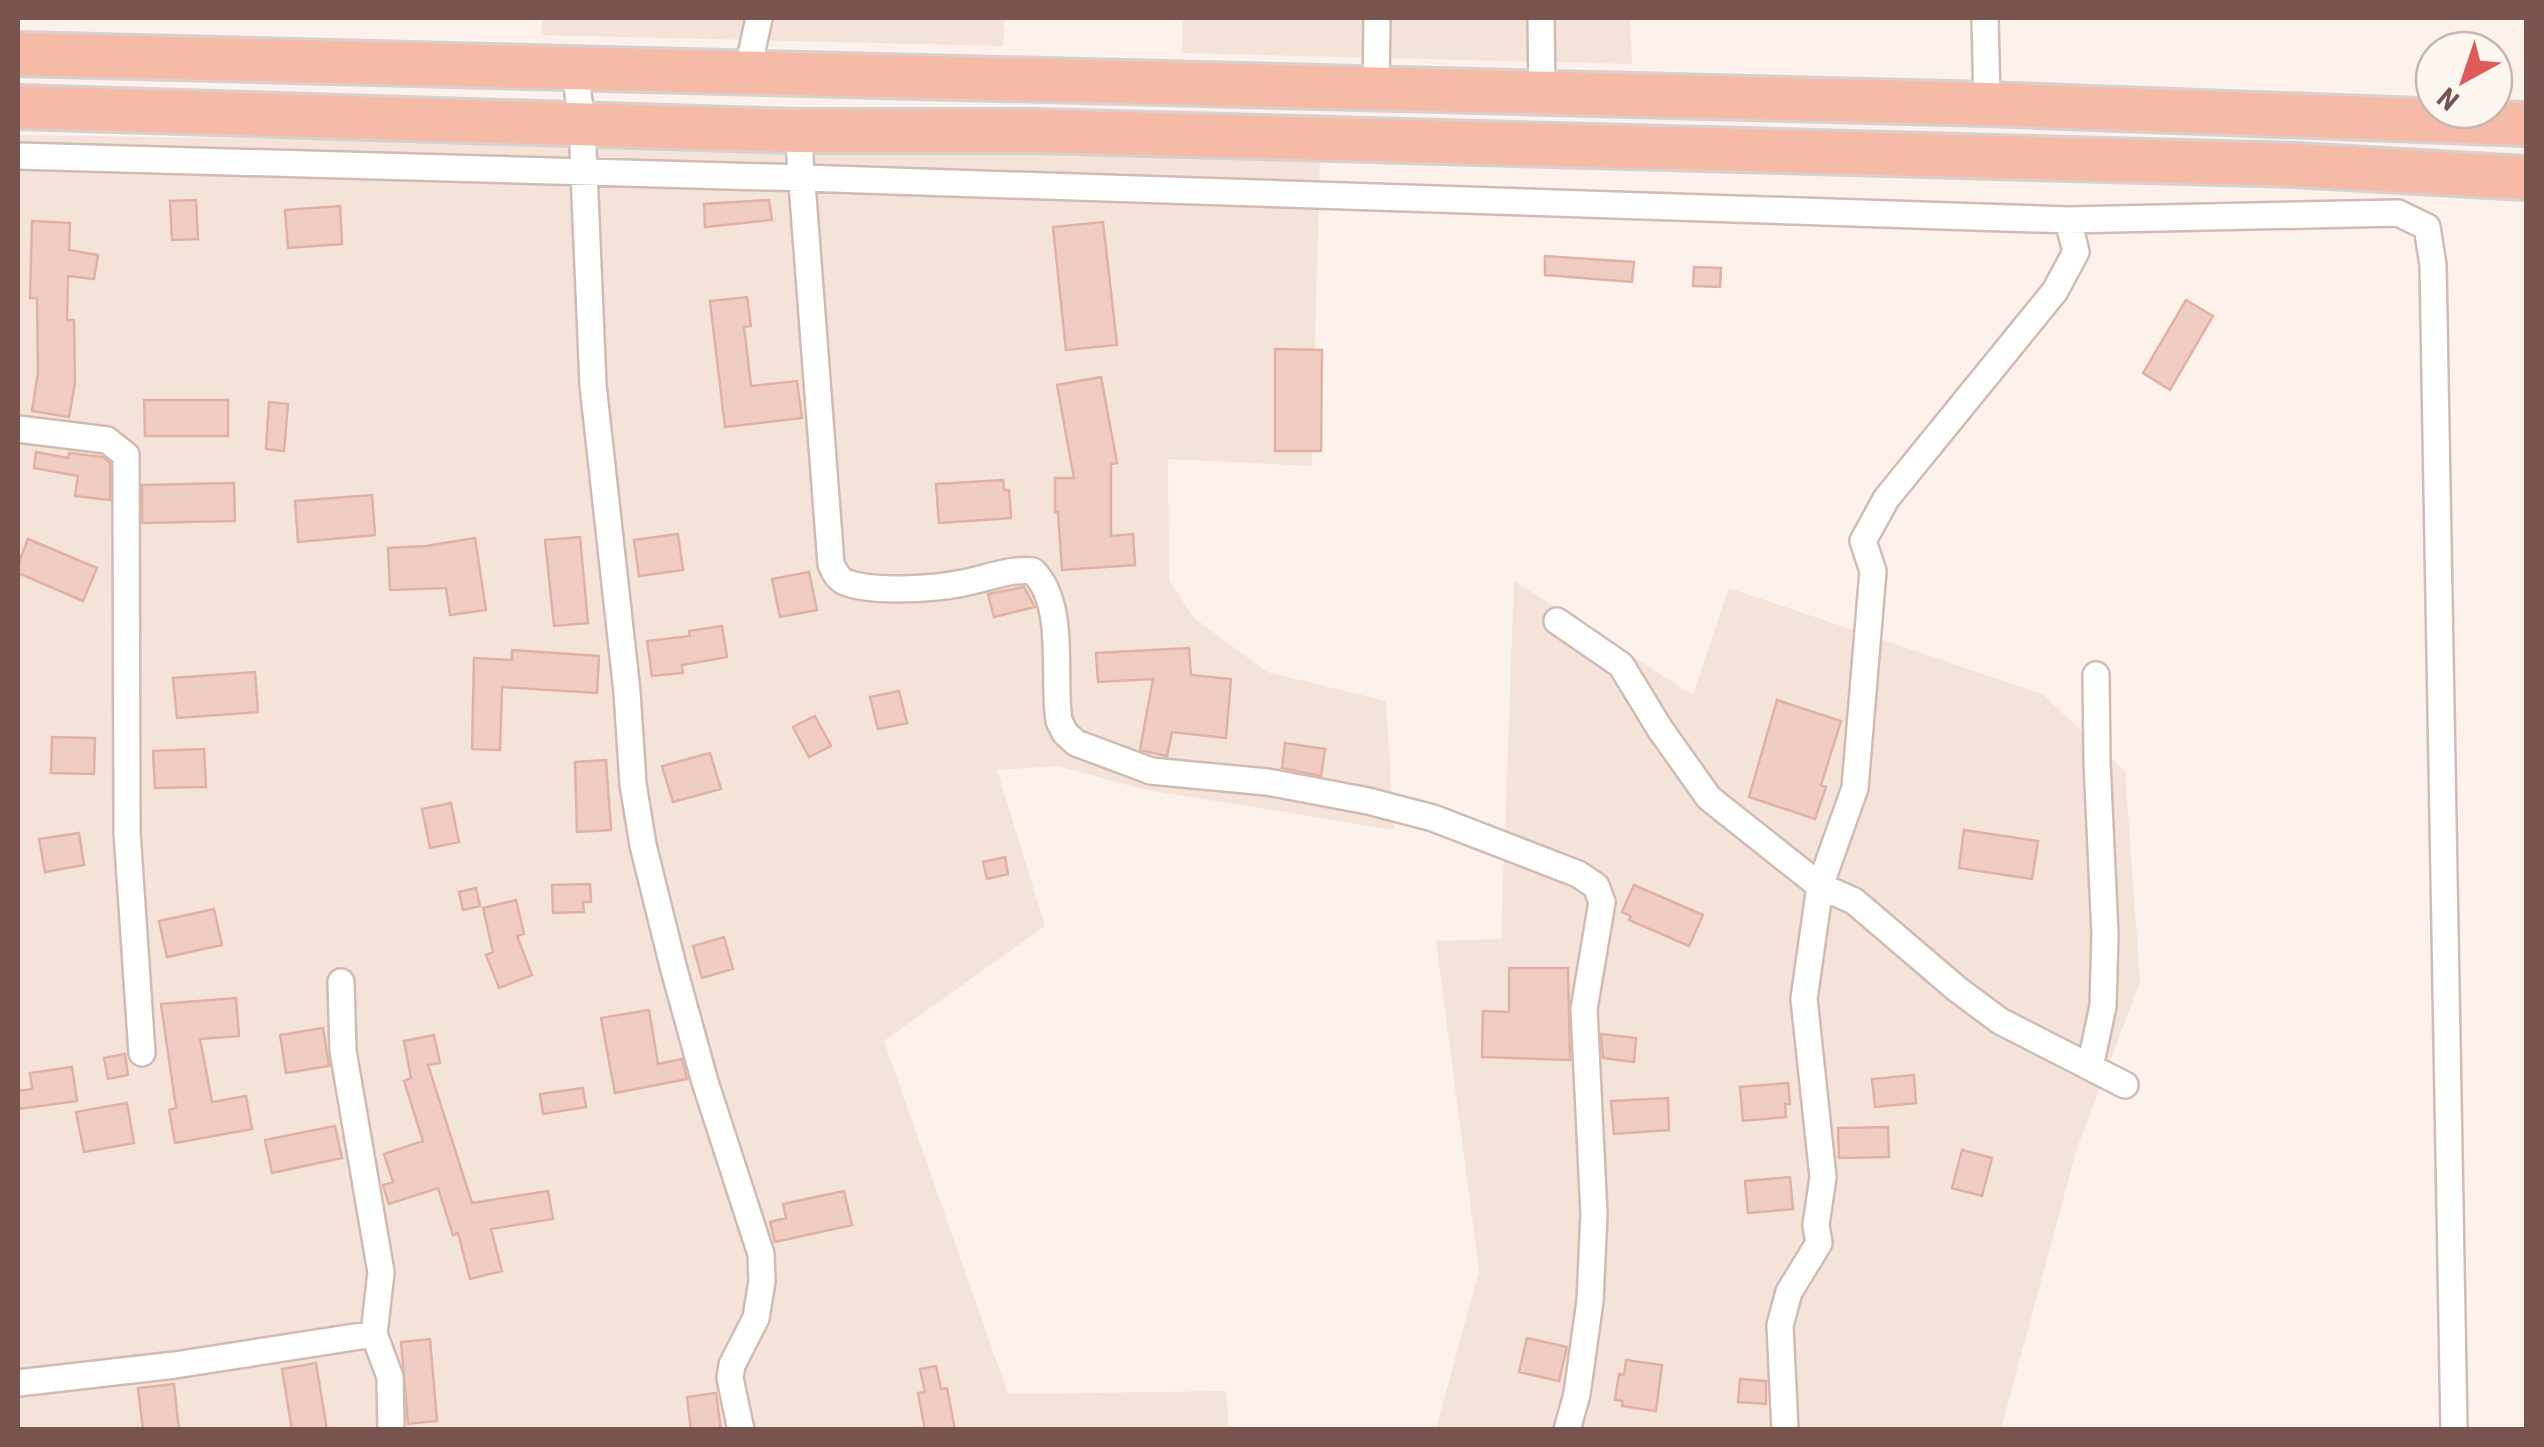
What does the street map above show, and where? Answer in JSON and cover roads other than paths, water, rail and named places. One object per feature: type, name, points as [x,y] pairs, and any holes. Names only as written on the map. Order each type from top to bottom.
[{"type":"highway","points":[[18,54],[1988,104],[2526,124]]},
{"type":"highway","points":[[18,107],[798,130],[1037,131],[2236,163],[2526,178]]},
{"type":"street","points":[[747,74],[760,18]]},
{"type":"street","points":[[1376,89],[1377,18]]},
{"type":"street","points":[[1541,18],[1542,94]]},
{"type":"street","points":[[1985,18],[1988,104]]},
{"type":"street","points":[[575,70],[582,124],[593,385],[627,692],[633,784],[643,845],[705,1082],[761,1254],[762,1281],[756,1318],[732,1365],[730,1378],[741,1430]]},
{"type":"street","points":[[798,130],[830,564],[838,577],[880,588],[959,584],[1033,571],[1048,589],[1053,611],[1059,721],[1076,742],[1151,771],[1267,782],[1432,818],[1578,874],[1596,886],[1602,902],[1584,1010],[1594,1214],[1590,1300],[1577,1394],[1567,1430]]},
{"type":"street","points":[[18,156],[2068,220],[2398,213],[2427,227],[2433,265],[2454,1430]]},
{"type":"street","points":[[1785,1430],[1780,1325],[1789,1292],[1819,1244],[1816,1226],[1824,1178],[1804,999],[1820,886],[1855,788],[1873,570],[1863,541],[1886,499],[2056,291],[2076,252],[2068,220]]},
{"type":"street","points":[[18,429],[107,440],[126,454],[127,832],[142,1053]]},
{"type":"street","points":[[1558,621],[1621,665],[1709,798],[1820,886],[1854,901],[1957,990],[2000,1021],[2125,1085]]},
{"type":"street","points":[[2090,1067],[2103,1006],[2105,934],[2096,762],[2096,675]]},
{"type":"street","points":[[341,982],[343,1051],[381,1272],[374,1334],[390,1377],[390,1430]]},
{"type":"street","points":[[18,1383],[175,1365],[374,1334]]}]
